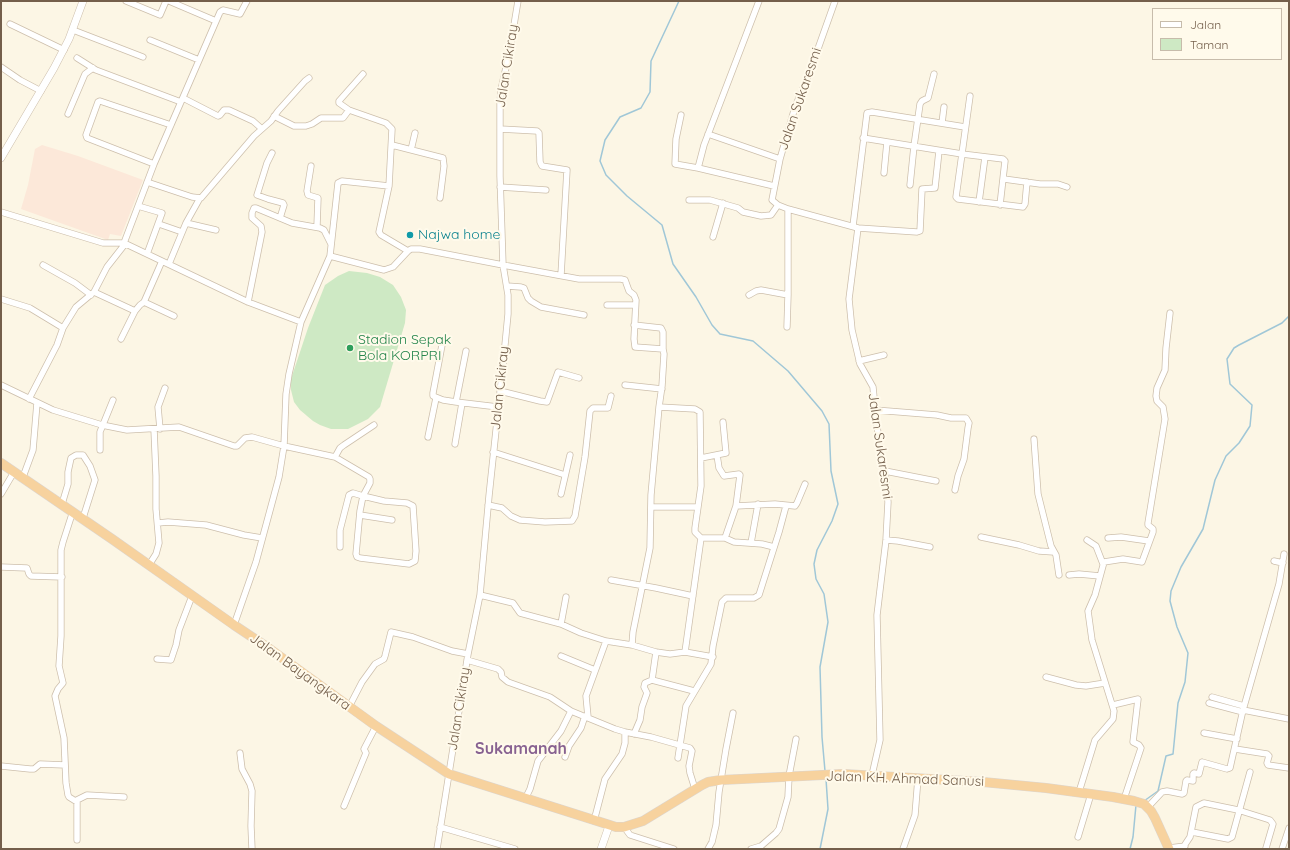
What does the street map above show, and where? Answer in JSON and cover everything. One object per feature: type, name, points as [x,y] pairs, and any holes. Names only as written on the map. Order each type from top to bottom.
[{"type":"highway","name":"Jalan Bayangkara","points":[[1,463],[73,511],[149,566],[267,647],[376,726],[449,774],[609,826],[624,828]]},
{"type":"highway","name":"Jalan KH. Ahmad Sanusi","points":[[624,828],[643,821],[708,782],[809,775],[872,775],[1001,783],[1124,799],[1146,806]]},
{"type":"highway","points":[[1146,806],[1155,818],[1169,848]]},
{"type":"street","points":[[1,158],[4,146],[41,91],[64,50],[83,1]]},
{"type":"street","points":[[126,1],[160,15],[168,1],[216,21]]},
{"type":"street","points":[[29,399],[57,345],[63,328],[76,307],[93,294],[107,267],[125,244],[154,164],[220,12],[222,10],[241,13],[247,1]]},
{"type":"street","name":"Jalan Cikiray","points":[[437,849],[467,657],[480,595],[493,452],[508,314],[507,286],[503,266],[500,187],[501,90],[518,1]]},
{"type":"street","points":[[698,168],[708,134],[759,1]]},
{"type":"street","name":"Jalan Sukaresmi","points":[[778,205],[772,200],[774,186],[794,107],[809,74],[835,1]]},
{"type":"street","points":[[10,24],[64,50]]},
{"type":"street","points":[[73,30],[143,57]]},
{"type":"street","points":[[150,40],[199,60]]},
{"type":"street","points":[[77,58],[92,68],[182,100],[218,116],[224,110],[229,110],[253,121],[262,129]]},
{"type":"street","points":[[1,67],[20,80],[41,91]]},
{"type":"street","points":[[68,114],[85,74],[92,68]]},
{"type":"street","points":[[363,74],[339,101],[339,103],[349,110],[389,124],[392,129],[389,186],[379,232],[381,235],[408,250]]},
{"type":"street","points":[[910,185],[921,102],[928,98],[934,74]]},
{"type":"street","points":[[169,264],[186,223],[200,198],[244,148],[271,121],[304,81],[309,78]]},
{"type":"street","points":[[970,96],[956,197],[958,199],[1024,207],[1027,182]]},
{"type":"street","points":[[154,164],[87,138],[86,135],[98,102],[100,101],[170,125]]},
{"type":"street","points":[[942,123],[944,107]]},
{"type":"street","points":[[274,116],[294,126],[306,126],[321,118],[343,118],[349,110]]},
{"type":"street","name":"Jalan Sukaresmi","points":[[872,775],[880,740],[878,615],[886,540],[888,502],[885,471],[874,410],[872,387],[859,361],[852,330],[849,305],[866,115],[870,112],[965,127]]},
{"type":"street","points":[[681,115],[676,139],[675,164],[774,186]]},
{"type":"street","points":[[500,129],[537,131],[540,136],[540,162],[542,166],[567,170],[561,275]]},
{"type":"street","points":[[411,150],[415,133]]},
{"type":"street","points":[[708,134],[780,159]]},
{"type":"street","points":[[863,138],[939,151],[1005,160],[1000,205]]},
{"type":"street","points":[[884,173],[887,142]]},
{"type":"street","points":[[392,146],[442,157],[444,159],[440,198]]},
{"type":"street","points":[[689,200],[710,200],[738,208],[744,212],[766,216],[773,214],[778,205],[855,227],[920,232],[922,189],[935,188],[939,151]]},
{"type":"street","points":[[272,154],[267,163],[257,194],[283,203],[284,206],[280,218]]},
{"type":"street","points":[[980,202],[985,157]]},
{"type":"street","points":[[312,166],[306,191],[308,194],[316,196],[318,199],[317,226]]},
{"type":"street","points":[[1004,179],[1058,184],[1067,187]]},
{"type":"street","points":[[234,625],[256,562],[278,477],[284,446],[286,394],[289,374],[301,322],[330,256],[339,182],[342,181],[389,186]]},
{"type":"street","points":[[147,182],[192,197],[200,198]]},
{"type":"street","points":[[500,187],[546,190]]},
{"type":"street","points":[[713,237],[722,204]]},
{"type":"street","points":[[138,206],[162,213],[147,254]]},
{"type":"street","points":[[248,302],[262,232],[261,226],[252,218],[253,210],[256,208],[292,223],[317,226],[324,230],[331,244]]},
{"type":"street","points":[[787,327],[788,209]]},
{"type":"street","points":[[1,212],[103,243],[125,244],[248,302],[301,322]]},
{"type":"street","points":[[186,223],[216,230]]},
{"type":"street","points":[[159,224],[182,232]]},
{"type":"street","points":[[330,256],[387,270],[393,267],[408,250],[420,248],[503,266],[579,279],[623,279],[630,292],[635,296],[635,347],[663,349]]},
{"type":"street","points":[[121,339],[135,311],[140,304],[144,302],[162,261]]},
{"type":"street","points":[[43,265],[93,294],[135,311]]},
{"type":"street","points":[[507,286],[524,288],[528,298],[541,306],[584,315]]},
{"type":"street","points":[[749,295],[761,290],[788,295]]},
{"type":"street","points":[[1,299],[30,308],[63,328]]},
{"type":"street","points":[[144,302],[174,316]]},
{"type":"street","points":[[607,305],[635,305]]},
{"type":"street","points":[[1103,564],[1106,561],[1123,559],[1142,562],[1153,530],[1148,525],[1148,522],[1165,419],[1163,408],[1156,396],[1157,388],[1165,370],[1170,313]]},
{"type":"street","points":[[632,645],[633,632],[650,548],[651,507],[664,354],[663,332],[661,328],[634,325]]},
{"type":"street","points":[[442,345],[433,396],[459,403],[498,407]]},
{"type":"street","points":[[454,444],[466,351]]},
{"type":"street","points":[[859,361],[884,355]]},
{"type":"street","points":[[500,391],[547,402],[558,372],[579,378]]},
{"type":"street","points":[[625,384],[662,389]]},
{"type":"street","points":[[1,385],[53,410],[102,426],[127,430],[175,427],[184,428],[234,446],[237,446],[245,438],[252,437],[284,446],[335,457],[369,477],[370,483],[363,496],[360,515],[356,554],[357,557],[409,564],[415,561],[416,551],[413,506],[407,503],[363,496],[353,493],[349,495],[340,530],[340,547]]},
{"type":"street","points":[[149,566],[156,554],[159,543],[156,510],[157,429],[158,408],[165,388]]},
{"type":"street","points":[[488,505],[502,508],[511,516],[520,520],[545,522],[572,521],[575,516],[585,457],[590,411],[593,408],[608,408],[611,396]]},
{"type":"street","points":[[428,437],[436,398]]},
{"type":"street","points":[[100,450],[99,439],[102,426],[113,400]]},
{"type":"street","points":[[23,477],[32,450],[37,403]]},
{"type":"street","points":[[659,407],[699,410],[701,422],[701,486],[695,530],[696,534],[701,538],[725,538],[734,542],[774,547]]},
{"type":"street","points":[[874,410],[937,414],[951,418],[966,418],[968,428],[964,460],[955,490]]},
{"type":"street","points":[[701,458],[725,454],[727,451],[723,422]]},
{"type":"street","points":[[335,457],[340,448],[374,425]]},
{"type":"street","points":[[1034,439],[1038,494],[1051,546],[1056,555],[1059,575]]},
{"type":"street","points":[[493,452],[565,474]]},
{"type":"street","points":[[62,504],[68,484],[68,472],[72,458],[76,455],[83,455],[90,466],[94,480],[93,488],[83,518]]},
{"type":"street","points":[[561,494],[570,455]]},
{"type":"street","points":[[717,456],[719,468],[724,476],[740,475],[736,506],[725,538]]},
{"type":"street","points":[[885,471],[936,481]]},
{"type":"street","points":[[1,494],[14,472]]},
{"type":"street","points":[[736,506],[758,504],[786,506],[796,505],[805,484]]},
{"type":"street","points":[[751,543],[758,504]]},
{"type":"street","points":[[678,758],[686,706],[694,691],[699,686],[711,664],[713,657],[713,646],[722,600],[726,598],[754,598],[759,596],[786,506]]},
{"type":"street","points":[[651,507],[698,508]]},
{"type":"street","points":[[73,511],[61,550],[61,645],[59,666],[63,684],[56,691],[55,696],[64,738],[68,795],[69,797],[77,800],[87,795],[124,797]]},
{"type":"street","points":[[360,515],[392,520]]},
{"type":"street","points":[[158,522],[206,525],[262,538]]},
{"type":"street","points":[[981,537],[1039,551],[1054,552]]},
{"type":"street","points":[[1108,538],[1121,537],[1149,541]]},
{"type":"street","points":[[685,652],[701,538]]},
{"type":"street","points":[[886,540],[930,547]]},
{"type":"street","points":[[1079,792],[1095,740],[1112,719],[1114,711],[1092,640],[1088,614],[1095,595],[1103,564],[1096,546],[1087,540]]},
{"type":"street","points":[[1146,806],[1162,792],[1167,791],[1184,794],[1186,781],[1193,781],[1193,774],[1199,774],[1202,762],[1227,769],[1230,768],[1244,709],[1279,584],[1284,554]]},
{"type":"street","points":[[1274,560],[1282,563]]},
{"type":"street","points":[[1,567],[27,568],[28,573],[32,576],[62,577]]},
{"type":"street","points":[[1069,575],[1078,574],[1100,576]]},
{"type":"street","points":[[611,580],[692,596]]},
{"type":"street","points":[[480,595],[513,603],[520,613],[561,624],[581,633],[606,641],[632,645],[656,652],[670,654],[685,652],[713,657]]},
{"type":"street","points":[[157,659],[171,660],[179,630],[192,596]]},
{"type":"street","points":[[561,624],[566,597]]},
{"type":"street","points":[[349,707],[362,682],[375,664],[384,659],[386,656],[391,632],[397,632],[498,669],[501,672],[502,677],[508,682],[550,697],[571,711],[625,732],[651,737],[692,749],[690,773],[695,789]]},
{"type":"street","points":[[565,757],[569,746],[581,728],[586,716],[586,696],[606,641]]},
{"type":"street","points":[[652,680],[656,652]]},
{"type":"street","points":[[561,656],[595,670]]},
{"type":"street","points":[[1046,677],[1076,685],[1086,686],[1105,683]]},
{"type":"street","points":[[634,734],[640,720],[642,707],[647,693],[644,687],[645,683],[652,680],[694,691]]},
{"type":"street","points":[[1212,697],[1244,709]]},
{"type":"street","points":[[1113,705],[1138,699],[1133,742],[1141,748],[1124,799]]},
{"type":"street","points":[[1209,703],[1244,709],[1289,720]]},
{"type":"street","points":[[526,799],[538,761],[561,731],[571,711]]},
{"type":"street","points":[[708,849],[712,842],[716,828],[721,780],[733,713]]},
{"type":"street","points":[[344,806],[366,753],[364,749],[376,726]]},
{"type":"street","points":[[594,821],[605,779],[622,754],[625,743],[625,732]]},
{"type":"street","points":[[1204,733],[1237,739]]},
{"type":"street","points":[[751,849],[761,846],[776,833],[779,828],[788,797],[789,776],[796,739]]},
{"type":"street","points":[[1235,749],[1267,754],[1269,756],[1267,763],[1268,765],[1289,768]]},
{"type":"street","points":[[240,752],[242,769],[252,791],[252,849]]},
{"type":"street","points":[[1,766],[34,769],[40,764],[65,765]]},
{"type":"street","points":[[1192,832],[1228,839],[1233,835],[1238,810],[1250,772]]},
{"type":"street","points":[[903,849],[915,815],[918,778]]},
{"type":"street","points":[[1078,837],[1091,794]]},
{"type":"street","points":[[77,800],[77,840]]},
{"type":"street","points":[[1169,848],[1183,848],[1192,832],[1195,809],[1199,804],[1204,803],[1267,818],[1273,824],[1266,848]]},
{"type":"street","points":[[601,849],[609,826]]},
{"type":"street","points":[[440,827],[514,849]]},
{"type":"street","points":[[624,828],[630,835],[653,844],[674,849]]},
{"type":"street","points":[[1282,849],[1289,828]]},
{"type":"shaded area","points":[[42,145],[78,156],[143,180],[121,236],[110,234],[108,240],[21,209],[28,185],[35,149]]},
{"type":"green space","name":"Stadion Sepak Bola KORPRI","points":[[349,271],[367,273],[380,277],[393,285],[401,297],[406,310],[405,323],[380,407],[368,419],[348,429],[331,429],[313,421],[300,410],[294,402],[291,390],[291,379],[308,328],[325,285],[338,276]]},
{"type":"waterway","points":[[679,1],[651,61],[650,92],[641,108],[620,117],[605,140],[600,161],[606,175],[627,196],[662,225],[673,264],[696,297],[712,325],[720,334],[753,341],[788,371],[822,411],[829,424],[831,471],[838,504],[832,521],[817,550],[814,564],[816,579],[824,594],[828,622],[820,667],[822,737],[825,771]]},
{"type":"waterway","points":[[1144,801],[1158,791],[1166,756],[1173,754],[1178,703],[1185,682],[1188,653],[1177,627],[1170,601],[1171,591],[1181,567],[1203,529],[1215,480],[1226,456],[1239,443],[1250,426],[1252,405],[1230,384],[1227,359],[1234,348],[1282,323],[1289,316]]},
{"type":"waterway","points":[[820,849],[828,809],[826,779]]},
{"type":"waterway","points":[[1130,849],[1133,837],[1136,805]]},
{"type":"place","name":"Najwa home","points":[[410,235]]},
{"type":"place","name":"Stadion Sepak Bola KORPRI","points":[[350,348]]},
{"type":"district","name":"Sukamanah","points":[[521,749]]}]
